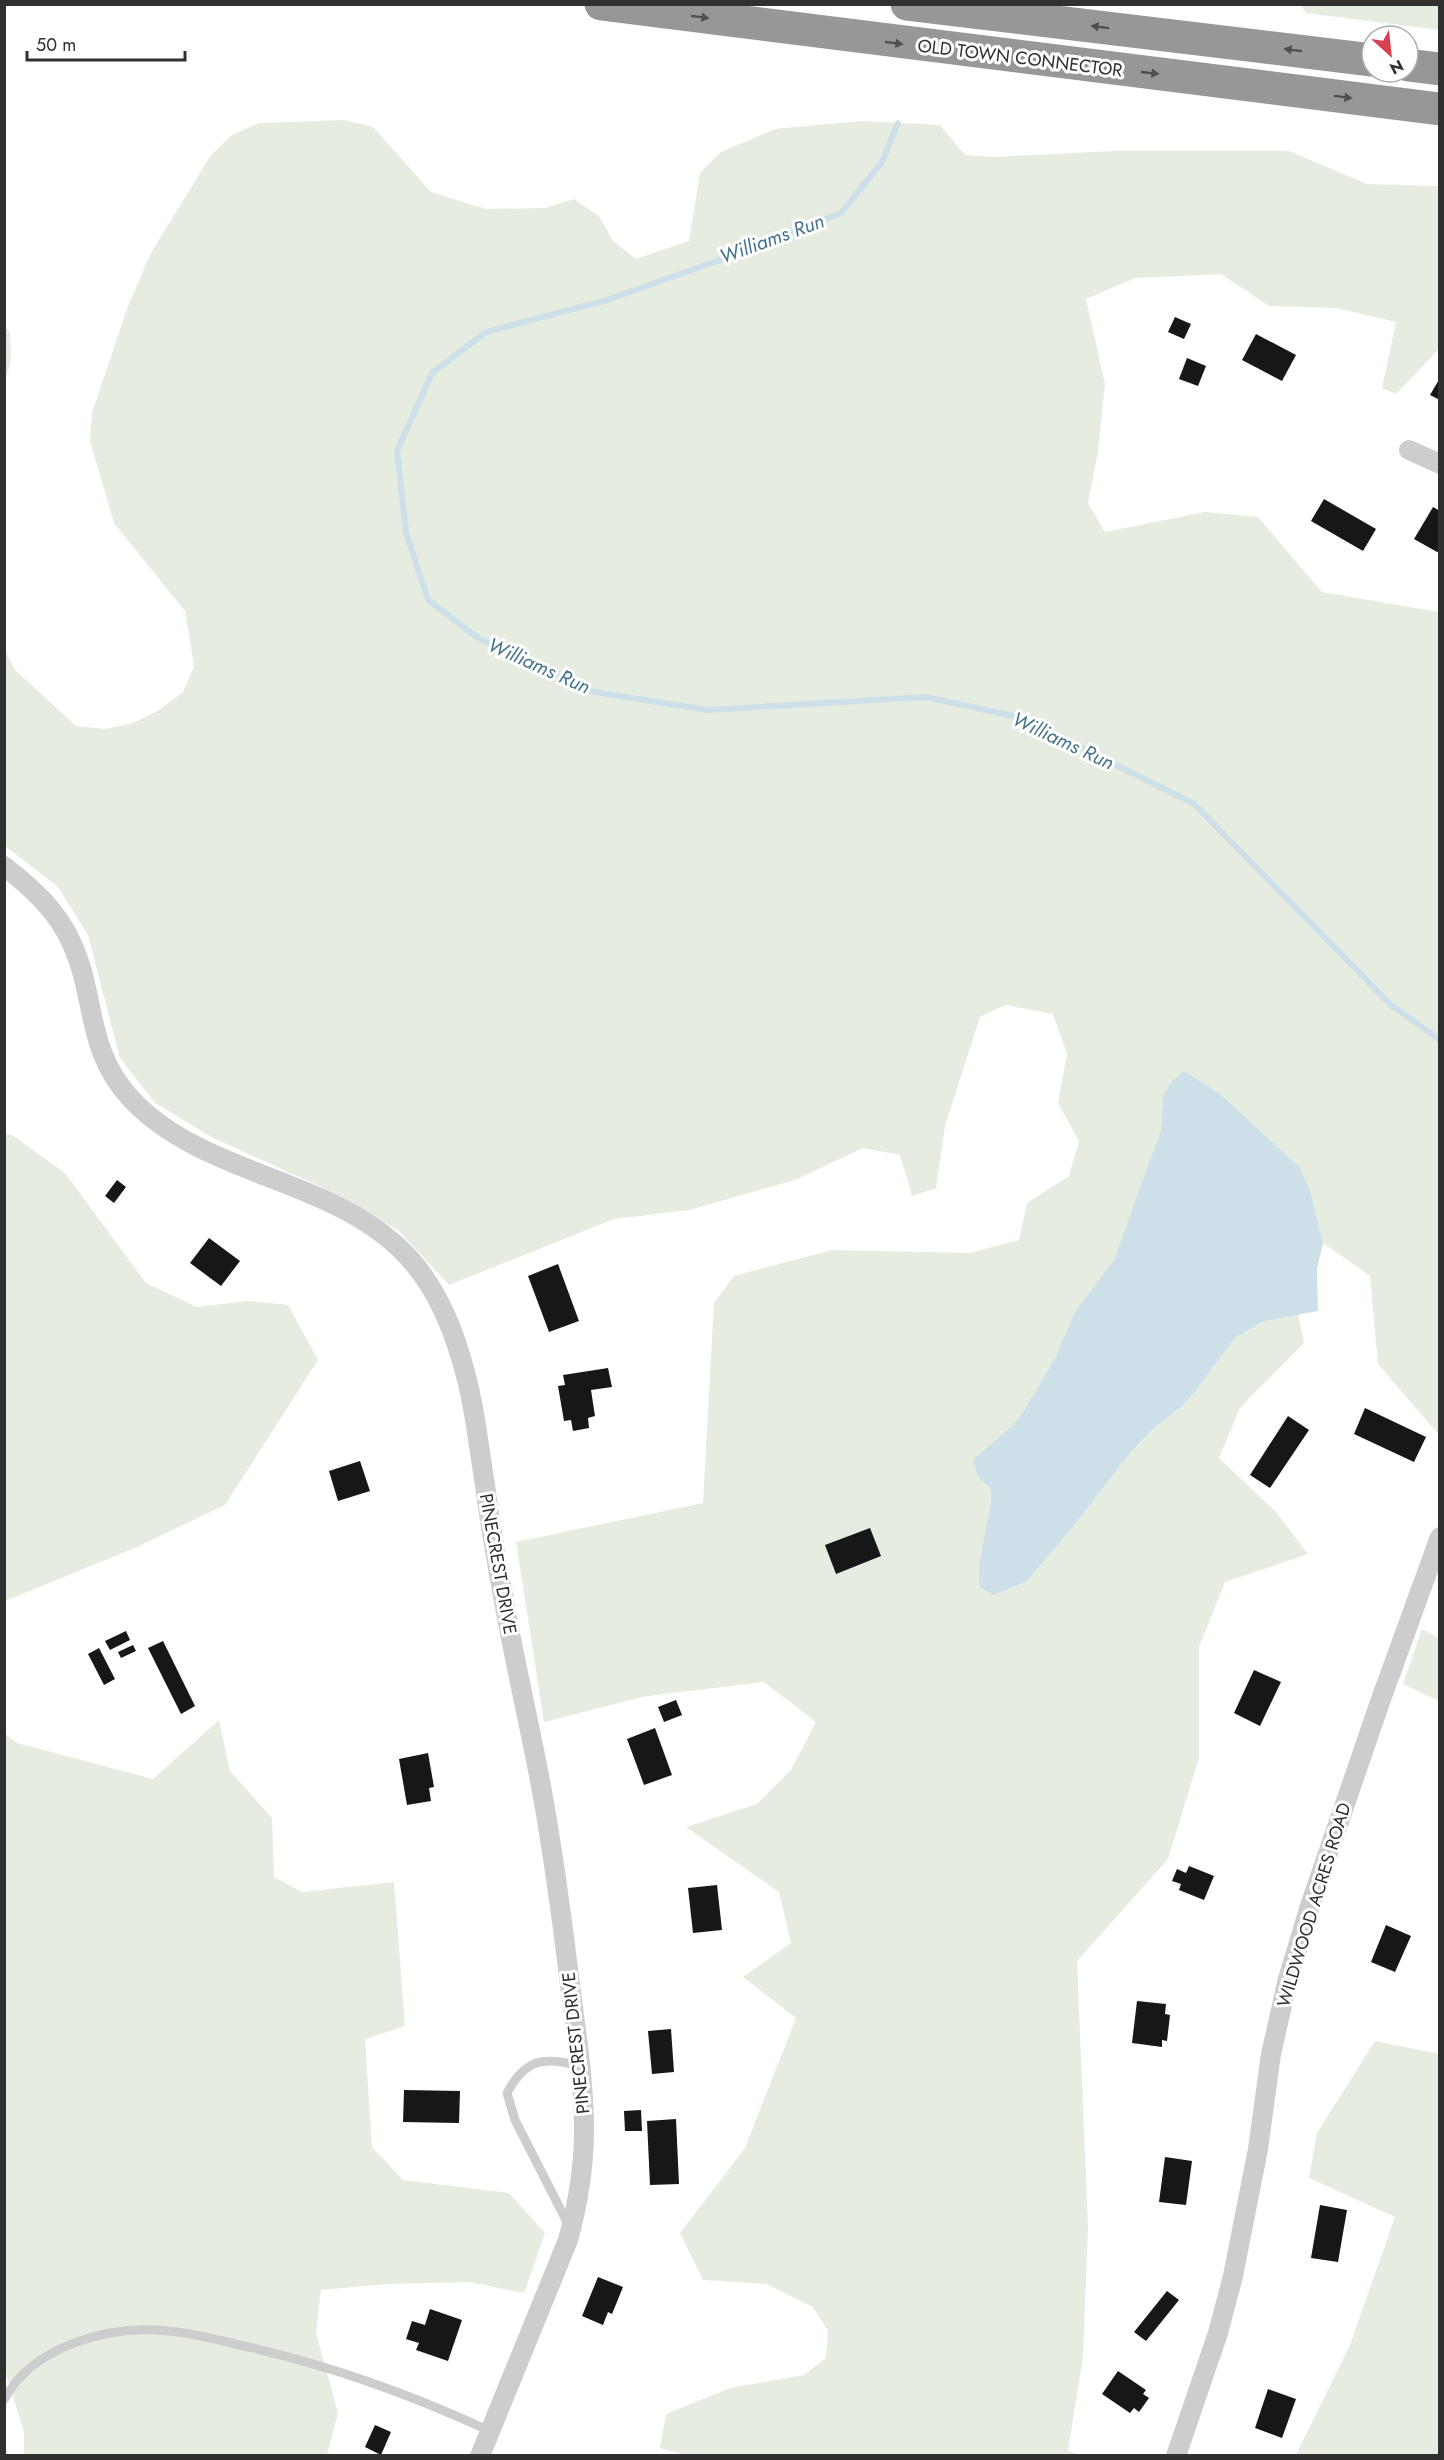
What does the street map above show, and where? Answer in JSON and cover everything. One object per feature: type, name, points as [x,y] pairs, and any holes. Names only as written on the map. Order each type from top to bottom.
[{"type":"highway","name":"OLD TOWN CONNECTOR","points":[[601,4],[965,52],[1198,78],[1440,109]]},
{"type":"highway","points":[[907,4],[1360,59]]},
{"type":"highway","points":[[1420,66],[1440,69]]},
{"type":"street","points":[[1409,450],[1440,464]]},
{"type":"street","name":"PINECREST DRIVE","points":[[4,866],[44,900],[58,918],[72,944],[82,971],[92,1023],[101,1051],[114,1077],[132,1100],[159,1122],[197,1146],[242,1167],[288,1184],[366,1223],[387,1237],[409,1258],[425,1278],[444,1314],[460,1354],[472,1396],[502,1589],[542,1791],[565,1941],[584,2126],[582,2176],[571,2229],[480,2456]]},
{"type":"street","name":"WILDWOOD ACRES ROAD","points":[[1176,2456],[1218,2333],[1233,2276],[1258,2149],[1271,2054],[1288,1979],[1310,1906],[1380,1702],[1440,1537]]},
{"type":"lane","points":[[571,2229],[515,2120],[507,2093],[515,2078],[528,2066],[542,2061],[557,2060],[579,2066]]},
{"type":"lane","points":[[4,2400],[31,2367],[70,2345],[101,2336],[134,2331],[167,2331],[277,2354],[369,2380],[431,2403],[490,2431]]},
{"type":"shaded area","points":[[1301,5],[1439,5],[1439,30],[1420,28],[1420,24],[1392,24],[1306,13]]},
{"type":"shaded area","points":[[344,120],[373,127],[431,192],[486,209],[545,208],[574,199],[599,216],[613,241],[636,259],[689,241],[700,173],[721,152],[775,129],[862,121],[940,125],[965,155],[995,157],[1113,151],[1289,151],[1367,184],[1439,186],[1439,349],[1396,394],[1382,388],[1396,322],[1336,308],[1269,306],[1221,274],[1135,278],[1086,299],[1105,384],[1098,452],[1088,503],[1105,532],[1205,512],[1258,517],[1322,592],[1439,612],[1440,1436],[1378,1364],[1370,1276],[1323,1243],[1311,1194],[1163,1096],[1161,1130],[1115,1260],[1075,1312],[1055,1358],[1022,1414],[978,1477],[991,1489],[989,1522],[980,1554],[994,1595],[1027,1581],[1131,1452],[1194,1393],[1235,1338],[1264,1321],[1298,1314],[1304,1343],[1240,1408],[1219,1458],[1276,1512],[1308,1554],[1225,1582],[1199,1647],[1199,1758],[1168,1859],[1077,1961],[1088,2227],[1083,2357],[1068,2450],[1078,2455],[688,2456],[660,2448],[666,2414],[730,2388],[804,2375],[826,2358],[828,2331],[813,2307],[767,2284],[703,2280],[680,2233],[745,2148],[796,2018],[743,1977],[791,1943],[779,1892],[686,1827],[757,1804],[791,1770],[816,1722],[764,1682],[647,1696],[544,1722],[516,1542],[703,1503],[714,1303],[734,1276],[832,1250],[970,1253],[1019,1240],[1027,1203],[1069,1176],[1079,1141],[1058,1103],[1067,1054],[1053,1014],[1006,1005],[980,1017],[945,1126],[936,1188],[912,1196],[900,1155],[863,1148],[795,1180],[689,1210],[614,1219],[449,1285],[398,1230],[319,1186],[213,1138],[155,1103],[120,1058],[88,935],[58,887],[5,846],[4,647],[14,669],[76,726],[105,729],[133,723],[159,710],[183,692],[194,666],[185,611],[114,523],[90,441],[92,413],[128,306],[151,253],[211,155],[232,135],[259,123]]},
{"type":"shaded area","points":[[5,327],[10,332],[11,360],[5,381]]},
{"type":"shaded area","points":[[5,1133],[12,1135],[65,1173],[146,1283],[197,1307],[248,1301],[288,1305],[318,1360],[225,1505],[137,1547],[5,1601]]},
{"type":"shaded area","points":[[1422,1629],[1439,1638],[1439,1701],[1403,1684]]},
{"type":"shaded area","points":[[219,1720],[230,1771],[272,1818],[274,1877],[303,1892],[394,1882],[405,2026],[365,2039],[372,2147],[403,2180],[509,2193],[545,2233],[524,2293],[470,2282],[387,2284],[321,2290],[316,2333],[338,2413],[327,2455],[24,2455],[24,2432],[4,2367],[4,1733],[17,1743],[153,1779]]},
{"type":"shaded area","points":[[1375,2041],[1439,2054],[1439,2455],[1296,2455],[1350,2345],[1395,2217],[1309,2178],[1317,2133]]},
{"type":"water","points":[[1184,1071],[1220,1094],[1300,1168],[1311,1194],[1323,1243],[1317,1269],[1318,1311],[1264,1321],[1235,1338],[1194,1393],[1131,1452],[1027,1581],[994,1595],[980,1587],[979,1574],[991,1502],[991,1489],[978,1477],[973,1460],[1011,1427],[1022,1414],[1055,1358],[1075,1312],[1114,1260],[1161,1130],[1163,1096],[1171,1082]]},
{"type":"building","points":[[1175,317],[1191,324],[1184,339],[1168,332]]},
{"type":"building","points":[[1256,334],[1296,355],[1282,381],[1242,360]]},
{"type":"building","points":[[1187,358],[1206,366],[1198,386],[1179,379]]},
{"type":"building","points":[[1440,378],[1440,400],[1430,395]]},
{"type":"building","points":[[1324,499],[1376,529],[1363,551],[1311,521]]},
{"type":"building","points":[[1433,507],[1440,511],[1440,551],[1437,552],[1414,539]]},
{"type":"building","points":[[117,1180],[126,1187],[114,1203],[105,1196]]},
{"type":"building","points":[[209,1238],[240,1261],[221,1286],[190,1263]]},
{"type":"building","points":[[558,1264],[579,1321],[549,1332],[528,1276]]},
{"type":"building","points":[[608,1368],[612,1387],[591,1390],[595,1416],[588,1418],[589,1428],[573,1431],[571,1420],[564,1421],[558,1386],[565,1385],[563,1375]]},
{"type":"building","points":[[1365,1408],[1426,1437],[1414,1462],[1354,1434]]},
{"type":"building","points":[[1288,1416],[1309,1430],[1270,1488],[1250,1475]]},
{"type":"building","points":[[360,1461],[370,1491],[338,1501],[329,1471]]},
{"type":"building","points":[[870,1528],[881,1556],[836,1574],[825,1545]]},
{"type":"building","points":[[126,1631],[130,1640],[110,1650],[105,1641]]},
{"type":"building","points":[[163,1641],[195,1706],[181,1714],[148,1648]]},
{"type":"building","points":[[133,1645],[136,1651],[121,1658],[118,1652]]},
{"type":"building","points":[[99,1648],[115,1679],[104,1685],[88,1654]]},
{"type":"building","points":[[1254,1670],[1281,1682],[1260,1726],[1234,1713]]},
{"type":"building","points":[[676,1700],[682,1715],[664,1722],[658,1707]]},
{"type":"building","points":[[655,1728],[672,1775],[644,1785],[627,1739]]},
{"type":"building","points":[[428,1753],[434,1787],[429,1788],[431,1801],[407,1805],[399,1759]]},
{"type":"building","points":[[1189,1866],[1214,1876],[1204,1900],[1179,1890],[1181,1884],[1172,1881],[1177,1869],[1186,1873]]},
{"type":"building","points":[[717,1885],[722,1930],[693,1933],[688,1888]]},
{"type":"building","points":[[1386,1925],[1411,1936],[1395,1972],[1371,1962]]},
{"type":"building","points":[[1137,2001],[1166,2004],[1165,2014],[1170,2015],[1167,2041],[1162,2040],[1162,2047],[1132,2043]]},
{"type":"building","points":[[671,2029],[674,2072],[652,2074],[648,2031]]},
{"type":"building","points":[[404,2090],[460,2091],[459,2123],[403,2122]]},
{"type":"building","points":[[641,2110],[642,2131],[625,2131],[624,2111]]},
{"type":"building","points":[[676,2119],[679,2184],[650,2185],[647,2121]]},
{"type":"building","points":[[1165,2157],[1192,2161],[1186,2205],[1159,2202]]},
{"type":"building","points":[[1320,2205],[1347,2210],[1338,2262],[1311,2258]]},
{"type":"building","points":[[598,2277],[623,2287],[612,2314],[608,2312],[603,2325],[582,2316]]},
{"type":"building","points":[[1167,2291],[1179,2300],[1146,2341],[1134,2332]]},
{"type":"building","points":[[430,2309],[462,2320],[448,2361],[416,2350],[419,2343],[406,2339],[412,2321],[425,2325]]},
{"type":"building","points":[[1118,2371],[1146,2390],[1143,2394],[1149,2398],[1139,2412],[1134,2408],[1130,2413],[1102,2394]]},
{"type":"building","points":[[1268,2389],[1296,2399],[1282,2438],[1255,2428]]},
{"type":"building","points":[[375,2425],[391,2432],[381,2455],[365,2447]]},
{"type":"waterway","name":"Williams Run","points":[[898,123],[882,162],[841,213],[607,300],[486,332],[432,373],[397,451],[406,532],[428,600],[478,638],[594,692],[708,710],[926,697],[1022,718],[1194,804],[1391,1005],[1440,1040]]}]
